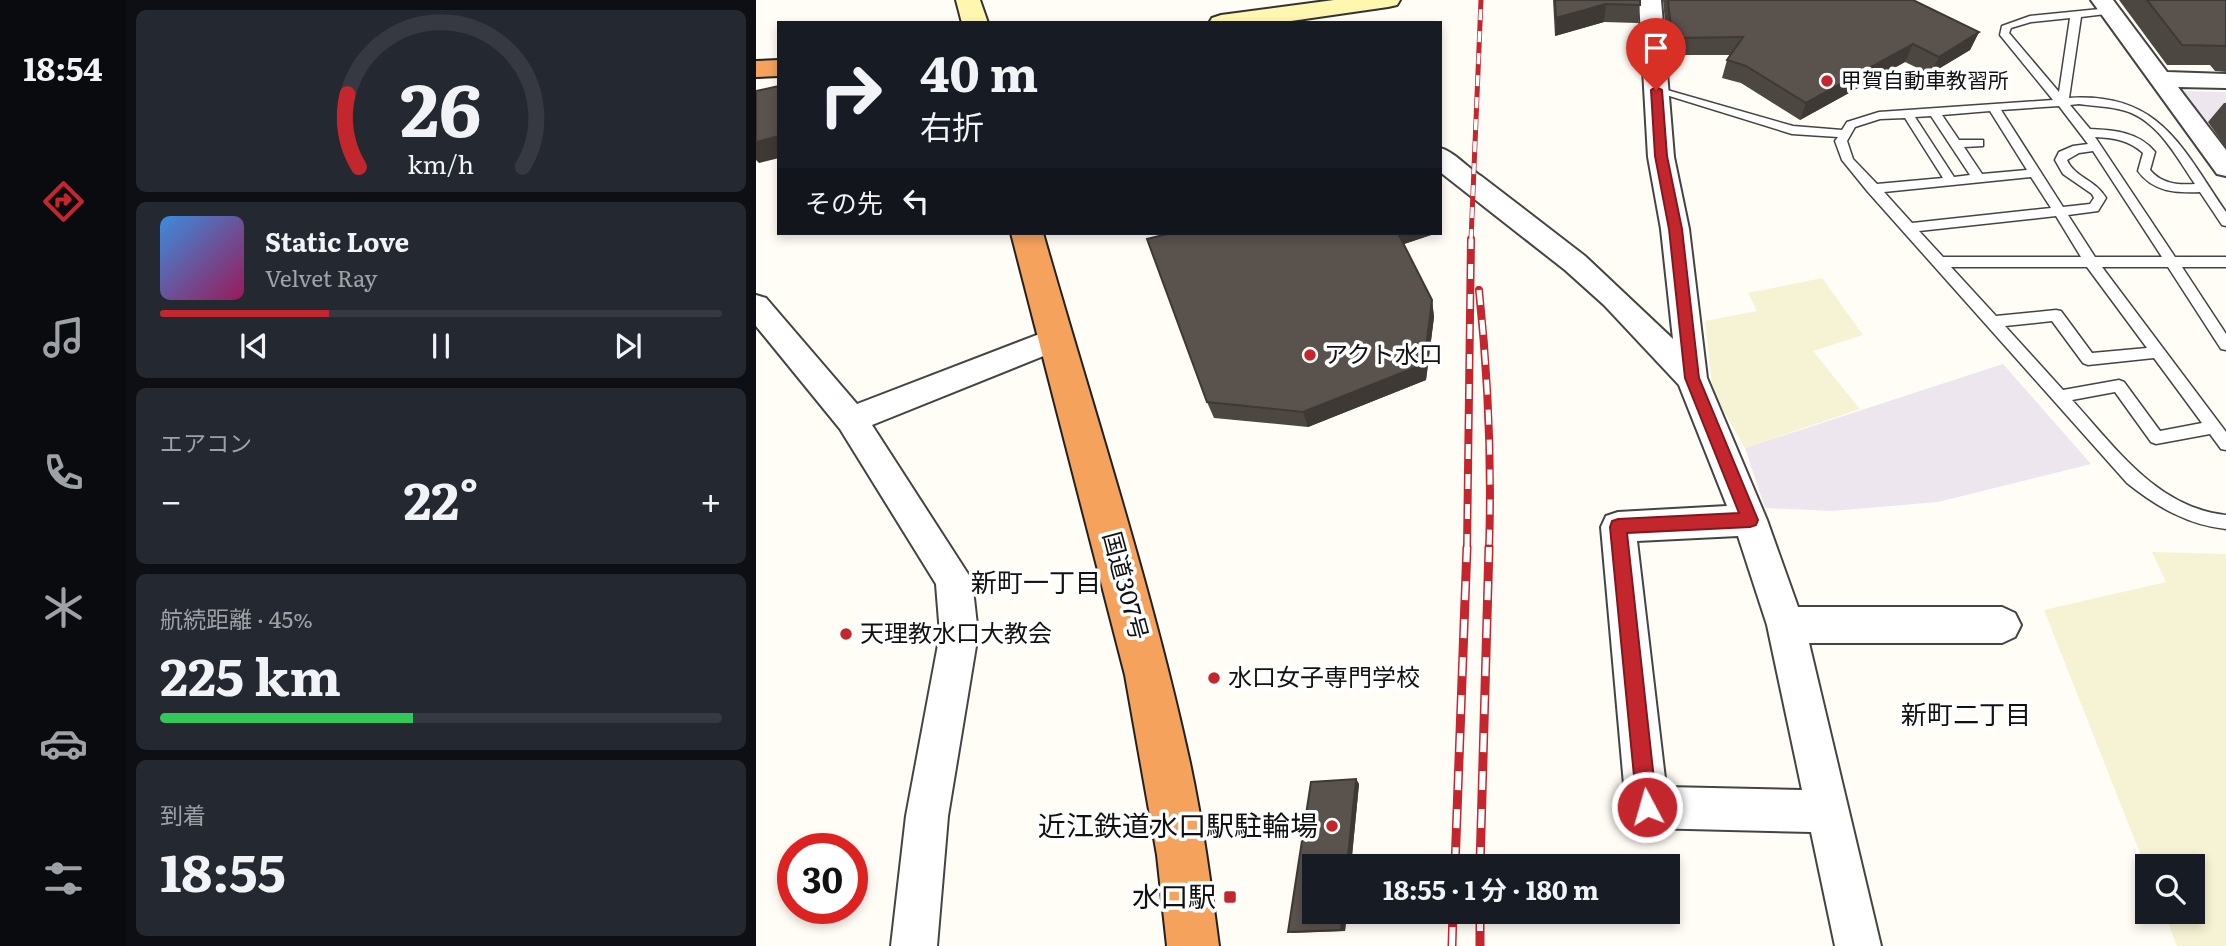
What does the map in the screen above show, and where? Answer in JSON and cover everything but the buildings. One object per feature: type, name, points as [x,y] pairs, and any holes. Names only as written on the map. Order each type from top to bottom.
[{"type":"highway","points":[[756,69],[777,68]]},
{"type":"highway","name":"国道307号","points":[[1028,235],[1107,517],[1158,712],[1186,876],[1193,946]]},
{"type":"main road","points":[[968,0],[974,21]]},
{"type":"main road","points":[[1258,21],[1295,19],[1388,0]]},
{"type":"street","points":[[1650,0],[1661,156],[1675,229],[1692,378],[1750,520],[1786,625],[1858,946]]},
{"type":"street","points":[[2106,5],[2226,169]]},
{"type":"street","points":[[2160,79],[2226,81]]},
{"type":"street","points":[[1442,158],[1455,173],[1472,182],[1575,263],[1614,298],[1692,378]]},
{"type":"street","points":[[756,306],[851,420],[954,580],[959,634],[927,816],[915,946]]},
{"type":"street","points":[[851,420],[1055,339]]},
{"type":"street","points":[[1750,520],[1618,527],[1647,807],[1827,811]]},
{"type":"street","points":[[1786,625],[2002,625]]},
{"type":"lane","points":[[2106,5],[2076,15],[2017,22],[2007,26],[2004,33],[2087,133],[2226,345]]},
{"type":"lane","points":[[2063,102],[2076,15]]},
{"type":"lane","points":[[1656,90],[1792,130],[1845,134]]},
{"type":"lane","points":[[2226,222],[2168,135],[2148,118],[2113,103],[2063,102],[1879,116],[1851,125],[1841,141],[1848,160],[1872,189],[2133,478],[2153,495],[2194,516],[2226,522]]},
{"type":"lane","points":[[1993,107],[2091,262],[2226,444]]},
{"type":"lane","points":[[1934,111],[1978,178]]},
{"type":"lane","points":[[1908,114],[1950,180]]},
{"type":"lane","points":[[2087,133],[2119,135],[2141,144],[2149,152],[2144,171],[2164,186],[2204,188]]},
{"type":"lane","points":[[1955,144],[1979,143]]},
{"type":"lane","points":[[1909,228],[2087,210],[2098,203],[2097,191],[2084,180],[2067,172],[2061,160],[2063,155],[2070,151],[2096,147]]},
{"type":"lane","points":[[1872,189],[2033,173]]},
{"type":"lane","points":[[1937,262],[2226,262]]},
{"type":"lane","points":[[1993,322],[2056,315],[2088,359],[2157,352]]},
{"type":"lane","points":[[2060,396],[2119,386],[2156,438],[2212,427]]},
{"type":"shaded area","points":[[2180,91],[2226,92],[2226,154]]},
{"type":"shaded area","points":[[1822,278],[1863,335],[1813,351],[1860,409],[1745,448],[1713,393],[1705,321],[1757,311],[1748,293]]},
{"type":"shaded area","points":[[2003,364],[2091,464],[1938,502],[1832,511],[1765,508],[1745,448]]},
{"type":"shaded area","points":[[2152,552],[2226,554],[2226,946],[2177,946],[2169,924],[2205,924],[2205,854],[2140,854],[2044,610],[2166,582]]},
{"type":"railway","points":[[1471,240],[1481,0]]},
{"type":"railway","points":[[1467,549],[1471,239]]},
{"type":"railway","points":[[1479,290],[1488,419],[1489,549]]},
{"type":"railway","points":[[1455,854],[1467,547]]},
{"type":"railway","points":[[1480,854],[1489,547]]},
{"type":"railway","points":[[1452,946],[1453,924]]},
{"type":"railway","points":[[1480,924],[1480,946]]},
{"type":"place","name":"甲賀自動車教習所","points":[[1827,81]]},
{"type":"place","name":"アクト水口","points":[[1310,355]]},
{"type":"place","name":"天理教水口大教会","points":[[846,634]]},
{"type":"place","name":"水口女子専門学校","points":[[1214,678]]},
{"type":"place","name":"近江鉄道水口駅駐輪場","points":[[1332,826]]},
{"type":"place","name":"水口駅","points":[[1230,897]]},
{"type":"district","name":"新町一丁目","points":[[1036,583]]},
{"type":"district","name":"新町二丁目","points":[[1966,715]]},
{"type":"route","points":[[1647,807],[1618,527],[1750,520],[1692,378],[1675,229],[1661,156],[1656,90]]}]
